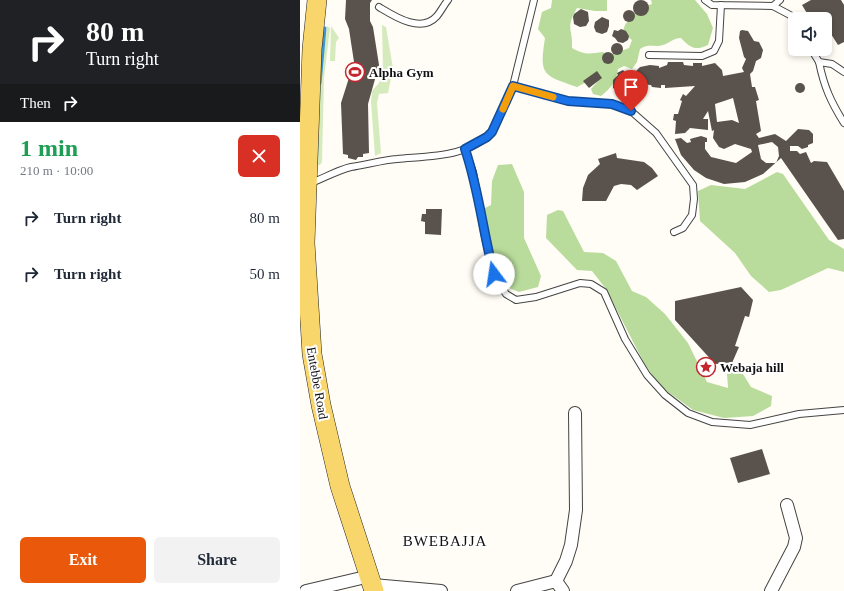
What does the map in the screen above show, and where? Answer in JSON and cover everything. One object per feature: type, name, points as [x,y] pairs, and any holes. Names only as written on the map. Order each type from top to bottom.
[{"type":"main road","name":"Entebbe Road","points":[[317,0],[312,49],[306,185],[304,313],[323,412],[340,486],[372,584]]},
{"type":"street","points":[[517,591],[559,586],[571,545],[576,510],[576,413]]},
{"type":"street","points":[[772,591],[794,547],[796,538],[787,505]]},
{"type":"street","points":[[306,591],[372,584],[441,591]]},
{"type":"lane","points":[[379,7],[404,21],[418,24],[429,22],[436,17],[448,0]]},
{"type":"lane","points":[[306,185],[349,168],[395,159],[439,156],[465,149],[487,137],[492,132],[513,86],[534,0]]},
{"type":"lane","points":[[704,0],[712,5],[772,6],[788,14]]},
{"type":"lane","points":[[772,6],[780,0]]},
{"type":"lane","points":[[648,55],[702,56],[714,51],[719,41],[721,5]]},
{"type":"lane","points":[[816,56],[819,62],[823,81],[830,101],[844,123]]},
{"type":"lane","points":[[819,62],[832,64],[844,72]]},
{"type":"lane","points":[[513,86],[568,101],[612,104],[631,111],[656,133],[693,185],[694,200],[692,215],[683,228],[674,232]]},
{"type":"lane","points":[[465,149],[473,172],[484,237],[494,274],[506,294],[516,300],[536,297],[580,283],[591,284],[604,292],[625,339],[647,375],[665,395],[688,412],[712,422],[750,425],[799,414],[844,410]]},
{"type":"green space","points":[[552,0],[607,0],[607,11],[577,8],[573,15],[570,24],[572,48],[583,53],[603,52],[608,56],[629,48],[632,40],[622,33],[625,25],[637,9],[652,4],[651,0],[695,0],[707,14],[713,28],[708,45],[704,47],[693,48],[681,38],[663,45],[647,46],[640,49],[637,62],[632,69],[624,66],[618,69],[616,78],[608,90],[601,96],[593,94],[591,89],[598,81],[600,75],[577,87],[557,80],[546,72],[543,60],[545,38],[538,29],[542,12],[551,8]]},
{"type":"green space","points":[[382,25],[386,27],[393,68],[388,93],[379,94],[377,103],[381,153],[375,156],[371,102],[372,91],[379,83],[383,71]]},
{"type":"green space","points":[[327,26],[330,28],[324,78],[322,162],[320,165],[317,165],[319,94]]},
{"type":"green space","points":[[331,26],[339,38],[336,42],[335,61],[330,61]]},
{"type":"green space","points":[[512,164],[524,192],[524,238],[541,276],[538,287],[519,292],[507,287],[500,271],[488,267],[481,217],[481,210],[491,205],[492,181],[498,165]]},
{"type":"green space","points":[[777,172],[783,174],[829,240],[844,249],[844,272],[828,268],[781,290],[769,292],[751,276],[735,253],[700,221],[698,191],[711,185],[745,189]]},
{"type":"green space","points":[[558,210],[563,211],[584,252],[603,253],[616,261],[632,291],[646,297],[665,314],[688,343],[707,382],[728,388],[727,373],[735,368],[743,374],[751,387],[772,396],[771,406],[753,416],[724,418],[693,410],[660,386],[644,363],[606,289],[592,271],[577,270],[546,238],[547,215]]},
{"type":"building","points":[[346,0],[372,0],[370,3],[370,21],[373,27],[379,65],[368,104],[369,153],[363,154],[363,157],[358,157],[356,160],[348,158],[348,155],[343,154],[341,103],[354,62],[349,29],[345,19]]},
{"type":"building","points":[[641,0],[648,5],[649,8],[644,15],[641,16],[634,11],[633,8],[638,1]]},
{"type":"building","points":[[811,0],[841,0],[844,5],[844,42],[838,45],[832,36],[832,12],[806,12],[802,5]]},
{"type":"building","points":[[581,9],[588,12],[589,21],[586,26],[580,27],[574,24],[573,17],[574,14]]},
{"type":"building","points":[[627,10],[631,10],[635,16],[631,22],[627,22],[623,18],[623,14]]},
{"type":"building","points":[[602,17],[609,20],[609,26],[607,32],[602,34],[596,32],[594,27],[595,22]]},
{"type":"building","points":[[621,29],[626,31],[629,36],[628,40],[623,43],[618,42],[612,36],[614,30],[618,31]]},
{"type":"building","points":[[740,31],[748,31],[754,41],[759,42],[763,50],[761,58],[756,61],[753,71],[750,74],[752,87],[755,87],[759,100],[756,101],[761,131],[756,134],[759,138],[775,134],[786,141],[798,129],[809,130],[813,134],[813,143],[808,145],[808,147],[802,149],[798,146],[790,146],[790,151],[797,151],[800,154],[806,152],[811,163],[814,161],[827,162],[844,191],[844,239],[838,240],[781,158],[776,162],[779,156],[778,147],[772,142],[758,145],[761,159],[766,163],[775,163],[763,174],[745,182],[724,184],[706,178],[694,170],[681,155],[675,139],[681,138],[687,143],[691,142],[690,139],[701,136],[707,138],[707,142],[705,142],[705,149],[711,157],[736,163],[752,152],[751,149],[735,144],[724,149],[719,147],[713,138],[714,130],[712,131],[708,111],[703,119],[708,119],[708,130],[690,128],[685,133],[675,134],[676,121],[673,120],[674,114],[678,114],[682,101],[680,100],[683,94],[686,96],[695,86],[665,88],[665,85],[661,85],[661,88],[652,87],[651,85],[639,84],[635,79],[636,71],[640,67],[650,65],[659,66],[659,68],[667,65],[668,62],[683,62],[684,65],[693,66],[693,63],[702,63],[702,66],[715,63],[722,70],[723,76],[744,72],[742,68],[746,59],[744,57],[739,38]],"holes":[[[733,98],[739,123],[732,120],[717,122],[715,104]]]},
{"type":"building","points":[[619,43],[622,44],[622,54],[615,55],[612,54],[611,47],[612,44]]},
{"type":"building","points":[[608,52],[612,54],[614,58],[612,62],[608,64],[604,62],[602,58],[604,54]]},
{"type":"building","points":[[623,70],[628,76],[622,79],[620,82],[622,87],[620,90],[617,90],[613,88],[613,80],[618,75],[617,73]]},
{"type":"building","points":[[597,71],[602,78],[589,88],[583,81]]},
{"type":"building","points":[[800,83],[805,88],[800,93],[795,88]]},
{"type":"building","points":[[616,153],[617,158],[644,162],[652,168],[658,176],[637,190],[631,185],[621,184],[614,186],[606,201],[582,201],[583,188],[588,175],[600,164],[598,159]]},
{"type":"building","points":[[426,209],[442,209],[441,235],[425,234],[425,222],[421,221],[422,214],[426,214]]},
{"type":"building","points":[[741,287],[753,300],[749,317],[745,316],[735,346],[739,347],[732,363],[715,364],[675,320],[675,301]]},
{"type":"building","points":[[762,449],[770,474],[738,483],[730,458]]},
{"type":"waterway","points":[[320,83],[325,28]]},
{"type":"slow traffic","points":[[503,109],[513,86],[553,97]]},
{"type":"place","name":"Alpha Gym","points":[[355,72]]},
{"type":"place","name":"Webaja hill","points":[[706,367]]},
{"type":"district","name":"BWEBAJJA","points":[[445,541]]},
{"type":"route","points":[[494,274],[484,237],[473,172],[465,149],[487,137],[492,132],[513,86],[568,101],[612,104],[631,111]]}]
